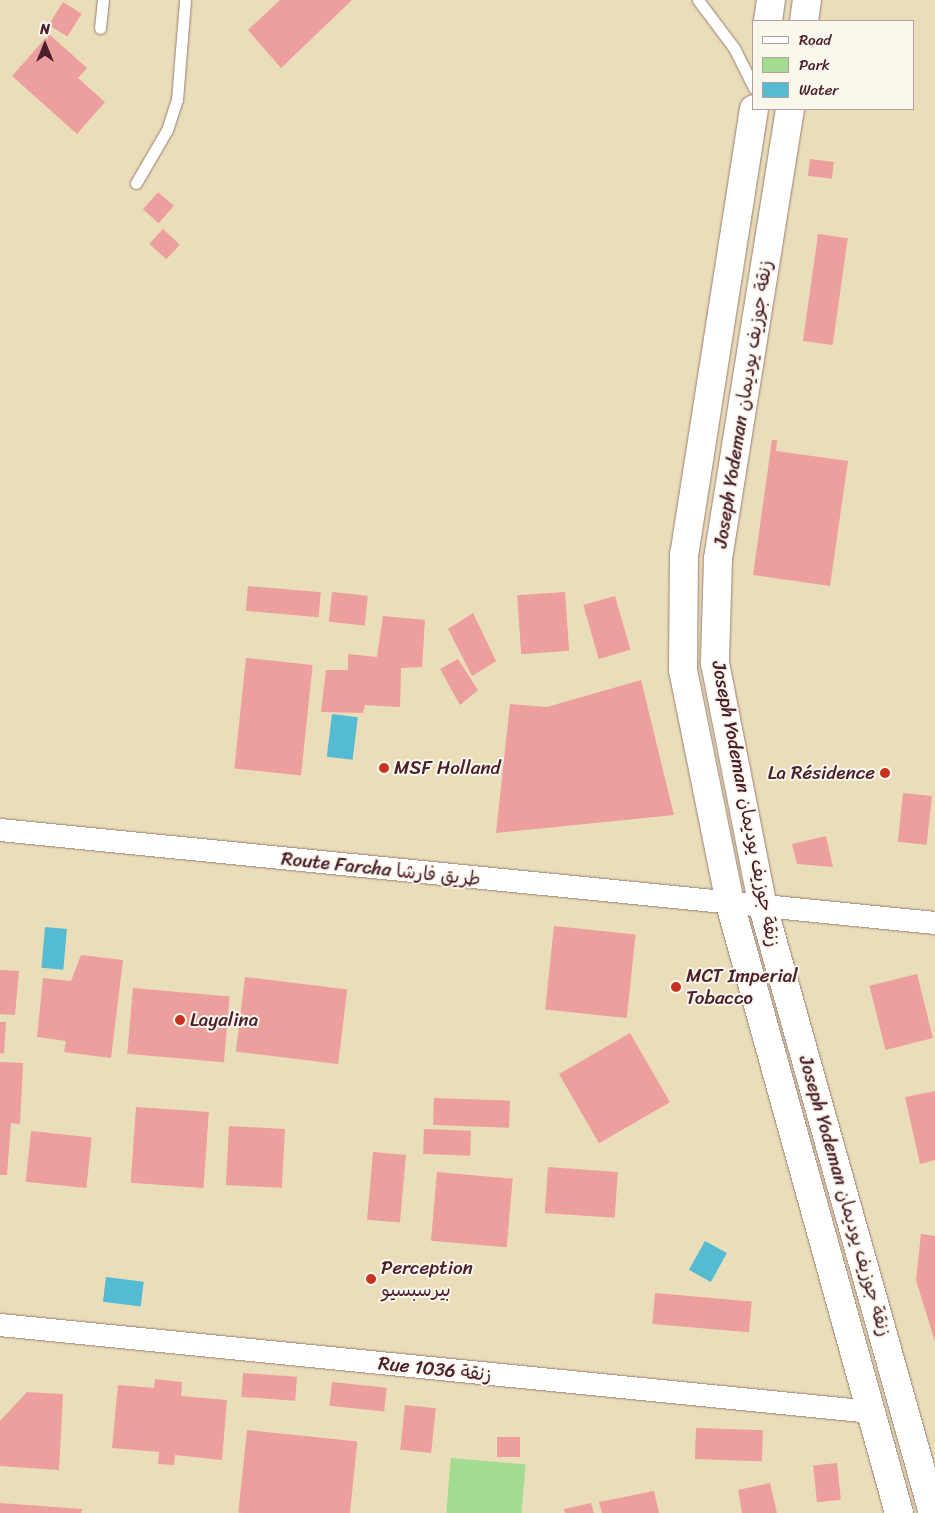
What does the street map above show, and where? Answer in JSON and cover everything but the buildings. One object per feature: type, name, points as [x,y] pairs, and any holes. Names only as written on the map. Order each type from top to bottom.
[{"type":"street","points":[[768,20],[771,0]]},
{"type":"street","points":[[804,20],[807,0]]},
{"type":"street","name":"Joseph Yodeman زنقة جوزيف يوديمان","points":[[754,110],[692,496],[681,612],[691,728],[730,904],[899,1513]]},
{"type":"street","name":"Joseph Yodeman زنقة جوزيف يوديمان","points":[[790,110],[720,550],[715,617],[715,663],[763,906],[933,1513]]},
{"type":"street","points":[[746,162],[779,178]]},
{"type":"street","name":"Route Farcha طريق فارشا","points":[[0,830],[935,923]]},
{"type":"street","name":"Rue 1036 زنقة","points":[[0,1326],[871,1412]]},
{"type":"lane","points":[[100,28],[103,0]]},
{"type":"lane","points":[[136,183],[167,130],[177,100],[185,0]]},
{"type":"lane","points":[[698,0],[734,48],[752,84]]},
{"type":"green space","points":[[451,1458],[526,1465],[521,1513],[446,1513]]},
{"type":"water","points":[[332,714],[358,717],[353,760],[327,757]]},
{"type":"water","points":[[45,927],[67,929],[63,970],[41,968]]},
{"type":"water","points":[[705,1241],[727,1253],[711,1282],[689,1270]]},
{"type":"water","points":[[106,1277],[144,1282],[141,1306],[103,1302]]},
{"type":"place","name":"MSF Holland","points":[[384,768]]},
{"type":"place","name":"La Résidence","points":[[885,773]]},
{"type":"place","name":"MCT Imperial Tobacco","points":[[676,987]]},
{"type":"place","name":"Layalina","points":[[180,1020]]},
{"type":"place","name":"Perception بيرسبسيو","points":[[371,1279]]}]
